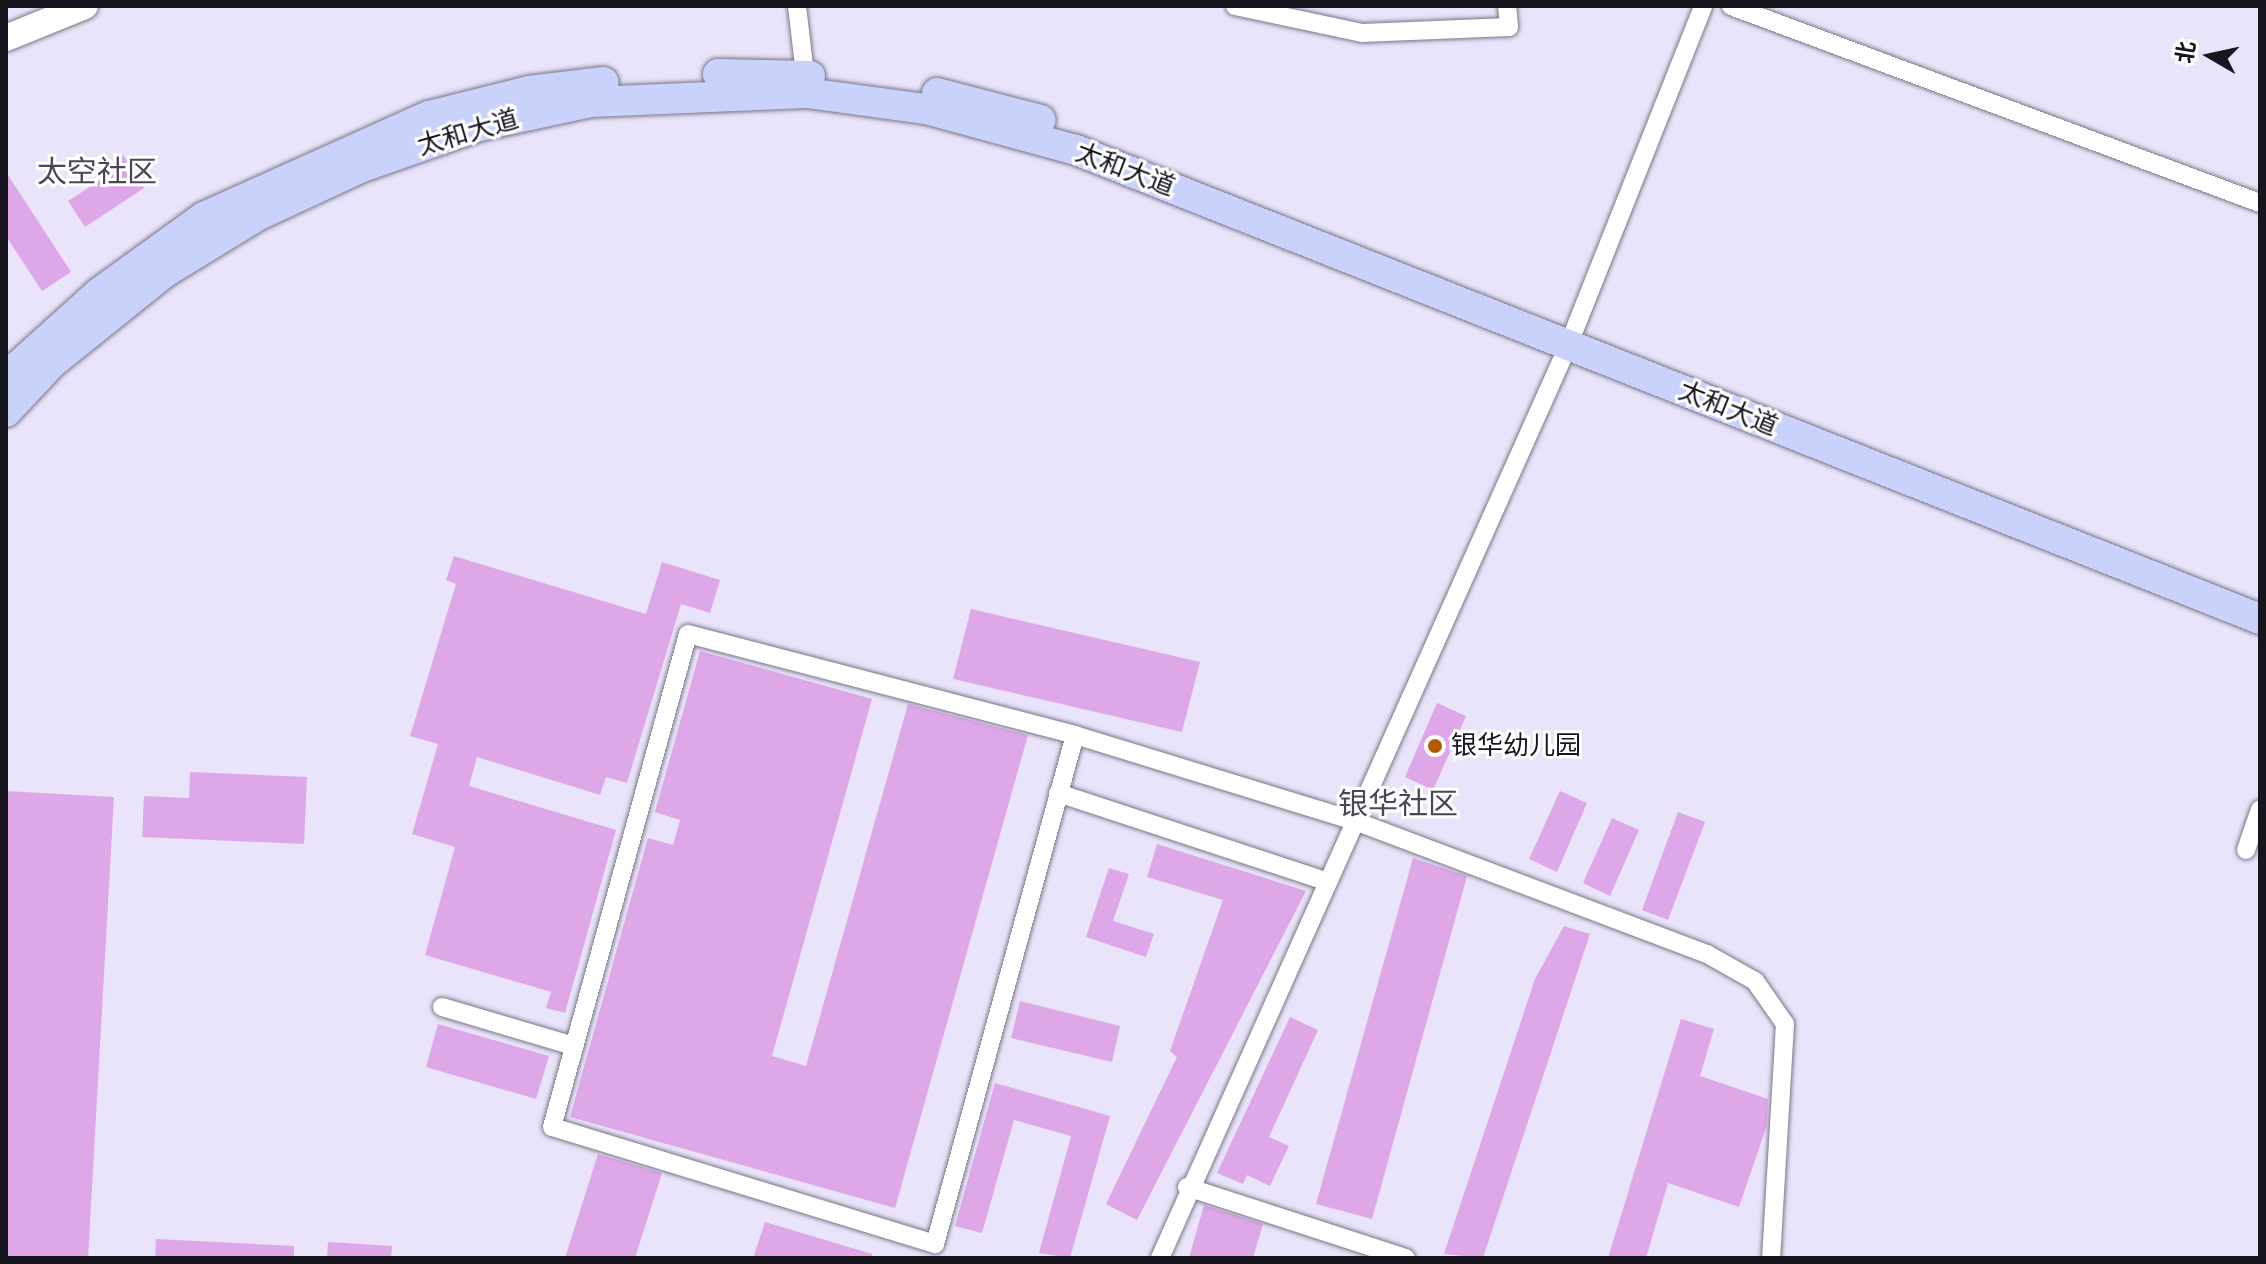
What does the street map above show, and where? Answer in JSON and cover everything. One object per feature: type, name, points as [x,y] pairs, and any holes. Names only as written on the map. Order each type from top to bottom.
[{"type":"main road","name":"太和大道","points":[[6,377],[99,293],[204,217],[429,116],[529,91],[647,77],[806,84],[986,103],[1088,136],[2260,619]]},
{"type":"main road","name":"太和大道","points":[[6,412],[52,363],[164,273],[257,216],[362,167],[479,126],[591,102],[806,84]]},
{"type":"main road","name":"太和大道","points":[[1572,337],[2260,600]]},
{"type":"street","points":[[6,19],[35,6]]},
{"type":"street","points":[[6,38],[85,6]]},
{"type":"street","points":[[797,6],[806,84]]},
{"type":"street","points":[[1235,6],[1362,33],[1509,27],[1507,6]]},
{"type":"street","points":[[1160,1258],[1187,1187],[1328,882],[1572,337],[1703,6]]},
{"type":"street","points":[[1731,6],[2260,203]]},
{"type":"street","points":[[1075,735],[935,1244],[552,1127],[688,634],[1075,735],[1355,821],[1707,954],[1755,981],[1785,1024],[1771,1258]]},
{"type":"street","points":[[1058,793],[1328,882]]},
{"type":"street","points":[[2246,850],[2260,809]]},
{"type":"street","points":[[442,1007],[574,1046]]},
{"type":"street","points":[[1187,1187],[1406,1258]]},
{"type":"building","points":[[123,155],[144,188],[85,227],[68,201],[111,173],[108,165]]},
{"type":"building","points":[[6,172],[71,272],[42,291],[6,236]]},
{"type":"building","points":[[454,556],[646,614],[662,562],[720,580],[710,613],[681,604],[627,783],[606,777],[600,795],[477,757],[469,786],[616,830],[565,1013],[546,1008],[551,992],[425,955],[455,847],[412,834],[438,744],[410,736],[456,584],[446,580]]},
{"type":"building","points":[[971,609],[1200,662],[1182,732],[953,679]]},
{"type":"building","points":[[700,651],[872,699],[772,1056],[806,1066],[908,704],[1028,735],[895,1208],[570,1117],[648,838],[673,845],[680,820],[655,812]]},
{"type":"building","name":"银华幼儿园","points":[[1437,703],[1466,716],[1433,790],[1405,777]]},
{"type":"building","points":[[190,772],[307,777],[304,844],[142,837],[144,796],[189,798]]},
{"type":"building","points":[[6,791],[114,797],[88,1258],[6,1258]]},
{"type":"building","points":[[1560,791],[1587,803],[1557,872],[1529,859]]},
{"type":"building","points":[[1678,812],[1705,822],[1668,920],[1642,910]]},
{"type":"building","points":[[1612,818],[1639,830],[1610,896],[1583,883]]},
{"type":"building","points":[[1157,844],[1306,891],[1137,1220],[1106,1204],[1177,1057],[1170,1051],[1223,900],[1147,877]]},
{"type":"building","points":[[1413,858],[1467,876],[1372,1219],[1316,1204]]},
{"type":"building","points":[[1109,868],[1129,874],[1113,921],[1154,934],[1146,957],[1086,937]]},
{"type":"building","points":[[1564,926],[1590,934],[1483,1258],[1444,1254],[1535,979]]},
{"type":"building","points":[[1020,1001],[1120,1026],[1112,1062],[1011,1038]]},
{"type":"building","points":[[1290,1017],[1318,1030],[1269,1137],[1289,1146],[1270,1186],[1247,1175],[1243,1184],[1217,1173]]},
{"type":"building","points":[[1681,1019],[1714,1029],[1700,1076],[1768,1099],[1767,1125],[1739,1207],[1668,1183],[1646,1258],[1608,1258]]},
{"type":"building","points":[[438,1024],[549,1056],[536,1099],[426,1067]]},
{"type":"building","points":[[995,1083],[1110,1116],[1070,1258],[1039,1253],[1071,1136],[1014,1120],[982,1233],[955,1226]]},
{"type":"building","points":[[598,1154],[662,1173],[635,1258],[565,1258]]},
{"type":"building","points":[[1204,1205],[1263,1224],[1253,1258],[1189,1258]]},
{"type":"building","points":[[765,1222],[872,1254],[872,1258],[753,1258]]},
{"type":"building","points":[[156,1239],[294,1246],[294,1258],[155,1258]]},
{"type":"building","points":[[328,1242],[392,1246],[391,1258],[327,1258]]},
{"type":"place","name":"银华幼儿园","points":[[1435,746]]},
{"type":"district","name":"太空社区","points":[[97,172]]},
{"type":"district","name":"银华社区","points":[[1398,804]]}]
